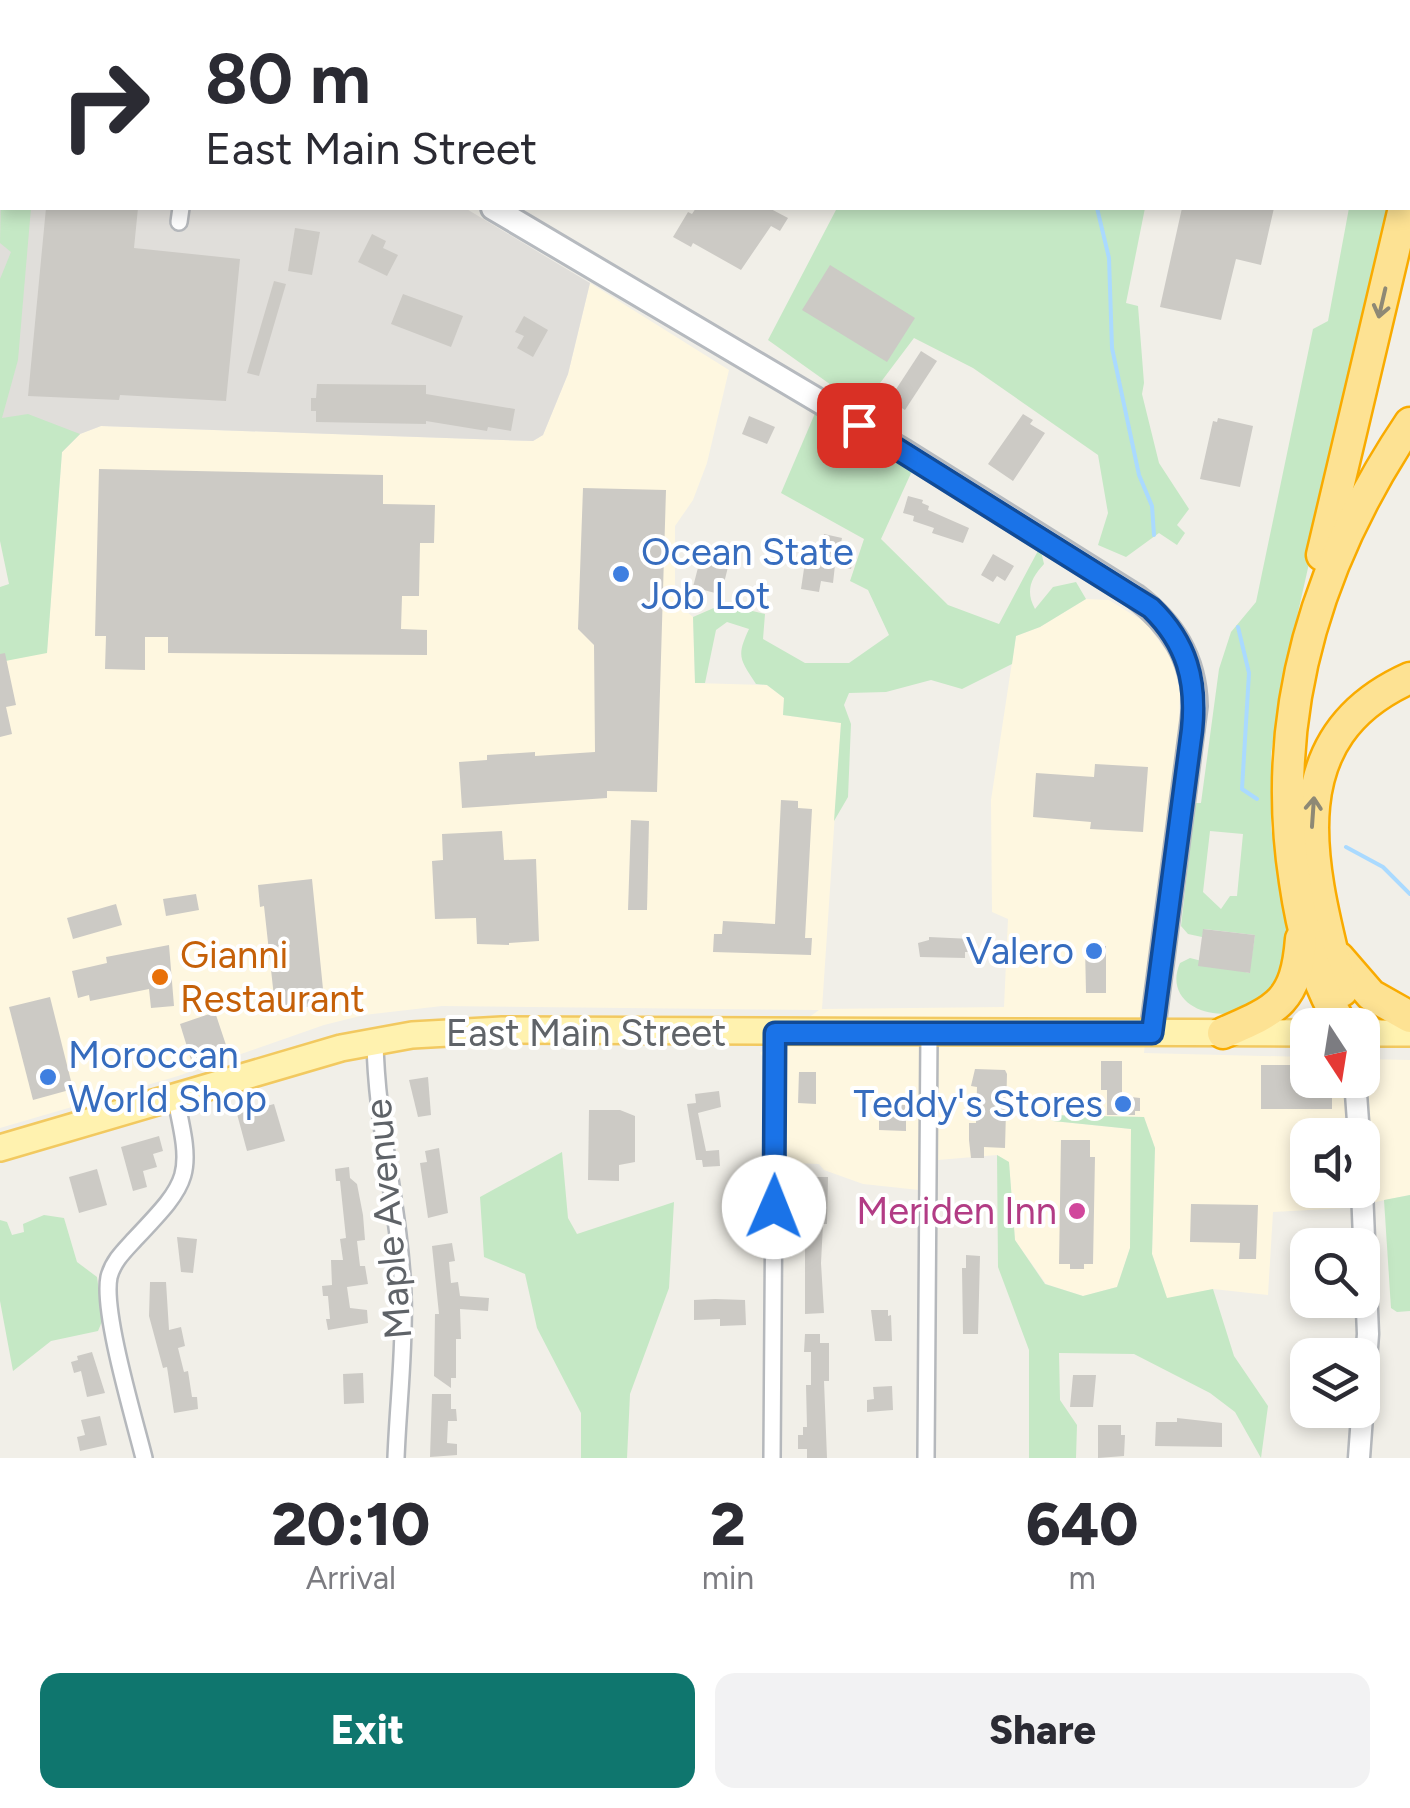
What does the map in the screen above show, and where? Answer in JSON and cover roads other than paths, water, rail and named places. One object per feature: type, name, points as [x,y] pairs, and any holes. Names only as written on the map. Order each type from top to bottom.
[{"type":"highway","points":[[1331,1008],[1301,916],[1290,845],[1288,768],[1311,601],[1404,210]]},
{"type":"highway","points":[[1309,629],[1356,513],[1410,422]]},
{"type":"highway","points":[[1344,1008],[1312,838],[1318,778],[1331,746],[1352,717],[1377,696],[1410,678]]},
{"type":"highway","points":[[1223,1033],[1272,1010],[1289,995],[1298,968],[1301,916]]},
{"type":"highway","points":[[1330,943],[1349,973],[1366,990],[1410,1016]]},
{"type":"main road","points":[[496,210],[905,452],[1135,596],[1164,620],[1191,670],[1195,706],[1152,1033]]},
{"type":"main road","name":"East Main Street","points":[[0,1148],[375,1040],[474,1031],[1290,1033]]},
{"type":"main road","points":[[1380,1033],[1410,1033]]},
{"type":"street","points":[[772,1458],[775,1033]]},
{"type":"street","points":[[926,1458],[929,1033]]},
{"type":"street","name":"Maple Avenue","points":[[375,1040],[377,1104],[394,1204],[403,1296],[396,1458]]},
{"type":"street","points":[[144,1458],[113,1328],[109,1279],[116,1261],[167,1206],[186,1174],[185,1142],[175,1096]]},
{"type":"street","points":[[1359,1458],[1368,1334],[1363,1208]]},
{"type":"waterway","points":[[1097,210],[1109,258],[1112,348],[1139,475],[1152,506],[1154,535]]},
{"type":"waterway","points":[[1238,627],[1249,673],[1242,789],[1257,799]]},
{"type":"waterway","points":[[1346,847],[1383,867],[1410,894]]},
{"type":"place","name":"Ocean State Job Lot","points":[[621,574]]},
{"type":"place","name":"Valero","points":[[1094,951]]},
{"type":"place","name":"Gianni Restaurant","points":[[160,977]]},
{"type":"place","name":"Moroccan World Shop","points":[[48,1077]]},
{"type":"place","name":"Teddy's Stores","points":[[1123,1104]]},
{"type":"place","name":"Meriden Inn","points":[[1077,1211]]}]
